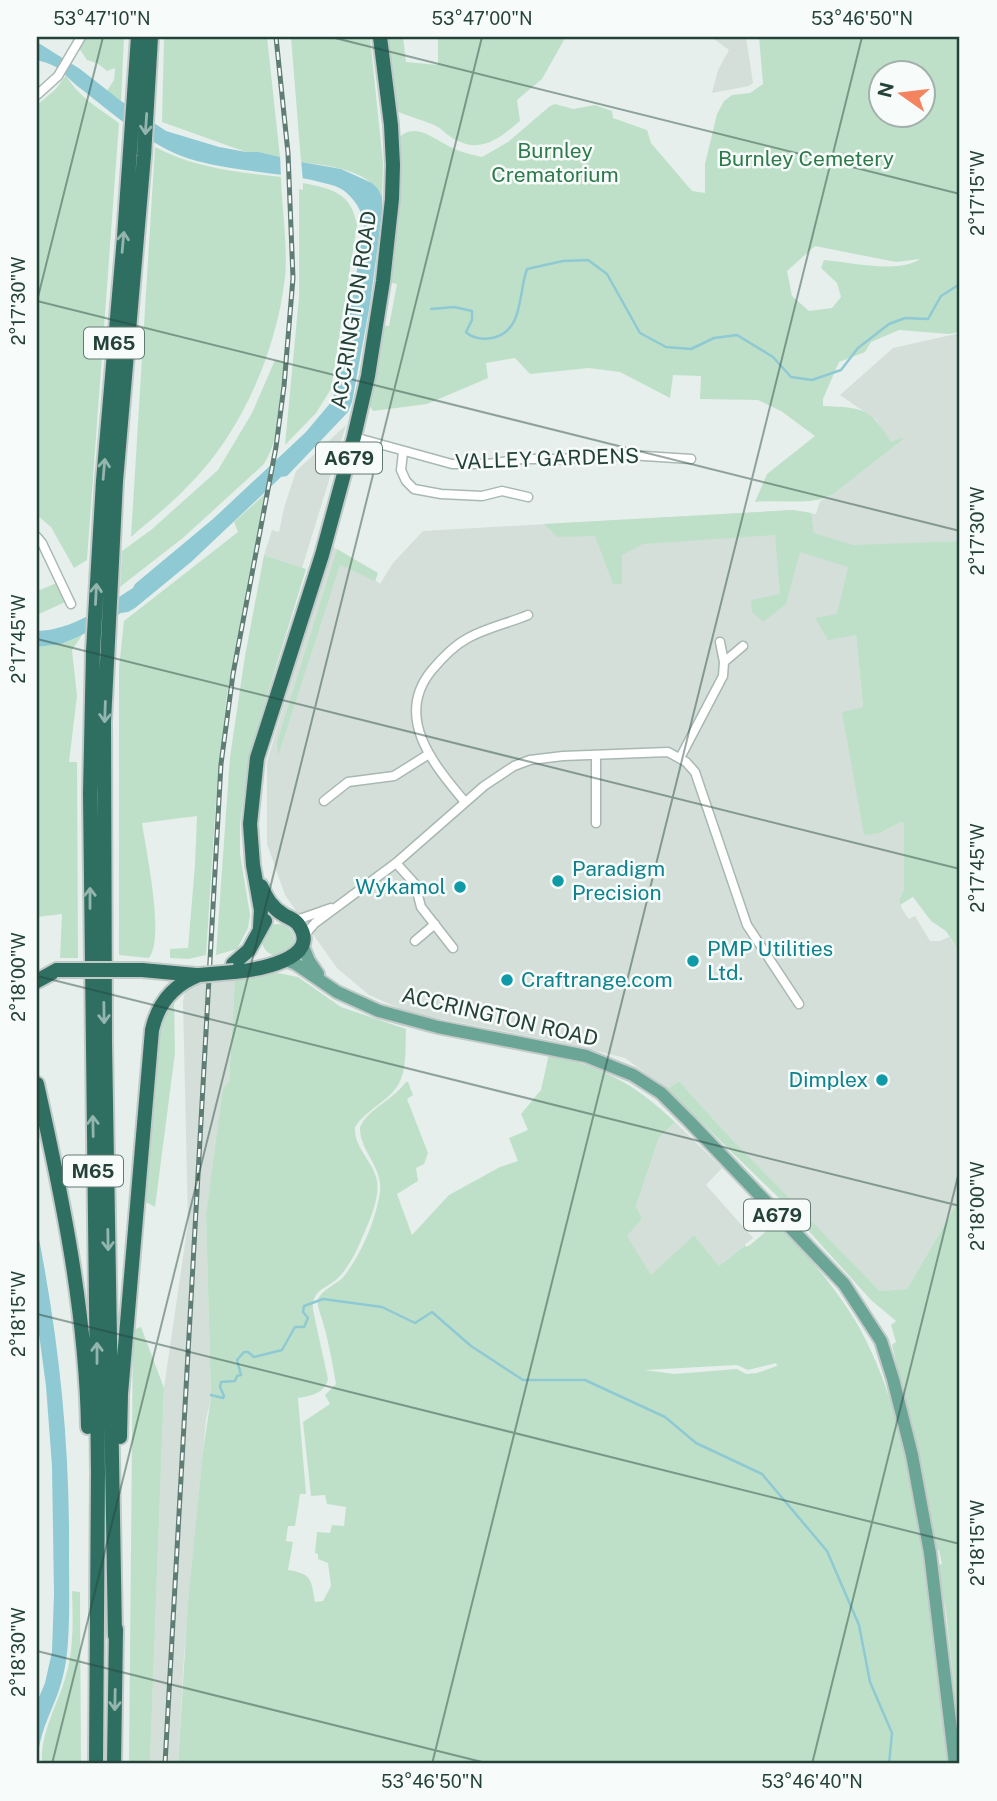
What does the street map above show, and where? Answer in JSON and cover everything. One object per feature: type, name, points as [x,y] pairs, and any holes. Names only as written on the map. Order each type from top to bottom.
[{"type":"highway","name":"M65","points":[[96,1764],[97,1336],[90,918],[93,651],[106,535],[137,153],[141,90],[138,37]]},
{"type":"highway","name":"M65","points":[[141,90],[151,37]]},
{"type":"highway","name":"ACCRINGTON ROAD","points":[[258,931],[261,910],[250,824],[257,758],[322,555],[354,437],[376,324],[393,199],[391,125],[380,37]]},
{"type":"highway","name":"M65","points":[[106,535],[103,919],[115,1636],[114,1764]]},
{"type":"highway","name":"ACCRINGTON ROAD","points":[[255,870],[267,900],[276,910],[290,918]]},
{"type":"highway","points":[[233,968],[271,917],[290,918]]},
{"type":"highway","name":"A679","points":[[290,918],[302,940]]},
{"type":"highway","name":"A679","points":[[258,931],[259,948],[263,954],[274,960],[284,961]]},
{"type":"highway","points":[[37,968],[202,972],[265,967],[284,961],[299,951],[302,940]]},
{"type":"highway","points":[[37,981],[57,970]]},
{"type":"highway","points":[[115,1636],[124,1358],[152,1030],[167,996],[187,979],[202,972]]},
{"type":"highway","points":[[37,1084],[65,1225],[78,1308],[87,1396],[91,1645],[97,1691]]},
{"type":"main road","name":"ACCRINGTON ROAD","points":[[302,940],[309,961],[323,981]]},
{"type":"main road","name":"ACCRINGTON ROAD","points":[[284,961],[323,981],[350,999],[396,1017],[586,1056],[633,1075],[661,1093],[844,1284],[881,1342],[912,1455],[930,1553],[955,1764]]},
{"type":"street","points":[[37,95],[58,76],[81,37]]},
{"type":"street","name":"VALLEY GARDENS","points":[[354,437],[452,464],[488,464],[522,458],[629,455],[691,459]]},
{"type":"street","name":"VALLEY GARDENS","points":[[403,452],[401,470],[414,489],[441,494],[482,496],[502,491],[528,497]]},
{"type":"street","points":[[37,537],[70,602]]},
{"type":"street","points":[[465,802],[438,770],[417,723],[417,699],[422,682],[444,655],[468,638],[528,615]]},
{"type":"street","points":[[680,758],[723,676],[724,662],[720,642]]},
{"type":"street","points":[[724,662],[743,646]]},
{"type":"street","points":[[302,940],[315,923],[396,863],[465,802],[514,766],[563,756],[668,752],[680,758],[695,772],[747,925],[799,1004]]},
{"type":"street","points":[[324,801],[348,782],[394,776],[429,754]]},
{"type":"street","points":[[596,755],[596,823]]},
{"type":"street","points":[[396,863],[415,884],[421,907],[453,948]]},
{"type":"street","points":[[290,918],[313,915],[343,902]]},
{"type":"street","points":[[415,941],[435,924]]},
{"type":"shaded area","points":[[711,37],[746,37],[753,83],[712,93],[718,70],[729,50]]},
{"type":"shaded area","points":[[960,333],[960,541],[869,545],[856,635],[863,708],[842,712],[880,833],[904,823],[904,889],[899,900],[902,909],[909,919],[915,916],[930,941],[949,937],[960,953],[960,1198],[907,1289],[880,1291],[679,1081],[667,1089],[625,1058],[555,1041],[410,1013],[369,995],[337,968],[285,895],[267,844],[267,762],[331,545],[380,584],[393,563],[423,531],[793,510],[816,514],[820,501],[832,495],[903,440],[901,438],[891,443],[876,420],[840,395],[893,348]]},
{"type":"shaded area","points":[[346,425],[302,568],[264,555],[272,530],[279,532],[296,471]]},
{"type":"shaded area","points":[[235,976],[229,1082],[223,1104],[206,1215],[211,1398],[206,1420],[184,1656],[178,1764],[150,1764],[164,1388],[188,1223],[183,1001],[186,989],[204,979]]},
{"type":"shaded area","points":[[675,1122],[722,1168],[706,1185],[753,1238],[719,1266],[694,1235],[651,1276],[626,1236],[642,1219],[636,1206],[659,1138]]},
{"type":"green space","points":[[84,37],[124,37],[121,101],[107,91],[114,80],[115,68],[107,71],[97,63],[87,60],[79,48]]},
{"type":"green space","points":[[164,37],[267,37],[280,157],[246,152],[162,122]]},
{"type":"green space","points":[[291,37],[370,37],[383,163],[382,197],[368,180],[347,170],[301,162]]},
{"type":"green space","points":[[387,37],[403,37],[406,62],[438,65],[438,37],[570,37],[565,38],[542,79],[517,100],[520,121],[491,142],[474,145],[465,144],[438,127],[396,111],[392,100]]},
{"type":"green space","points":[[759,37],[960,37],[960,332],[949,334],[899,330],[871,342],[865,352],[839,362],[823,399],[823,406],[857,409],[871,416],[891,442],[904,439],[832,495],[805,501],[755,502],[767,474],[815,436],[781,411],[758,400],[700,399],[701,376],[673,375],[670,398],[620,372],[589,368],[530,374],[515,358],[486,363],[488,378],[427,404],[373,411],[367,402],[380,325],[389,326],[397,284],[386,282],[395,141],[401,135],[420,132],[454,149],[482,157],[508,142],[550,106],[555,104],[573,109],[595,105],[612,111],[613,118],[647,130],[651,143],[692,191],[705,193],[705,164],[717,114],[724,101],[732,95],[750,93],[763,84]],"holes":[[[815,246],[896,262],[920,259],[900,266],[860,265],[824,260],[821,268],[837,283],[841,297],[832,308],[809,311],[792,296],[787,271]]]},
{"type":"green space","points":[[66,75],[83,96],[119,123],[87,560],[74,568],[51,527],[37,515],[37,105],[56,89]]},
{"type":"green space","points":[[155,147],[200,164],[281,177],[286,266],[273,335],[253,391],[239,417],[206,466],[174,500],[131,537]]},
{"type":"green space","points":[[303,183],[339,194],[350,205],[357,225],[331,389],[316,413],[285,445],[299,297],[299,189],[303,190]]},
{"type":"green space","points":[[275,360],[285,362],[282,401],[278,428],[264,464],[184,537],[120,587],[122,551],[151,530],[218,470],[252,413]]},
{"type":"green space","points":[[265,494],[227,694],[216,801],[206,955],[188,959],[170,958],[170,949],[188,948],[197,816],[142,823],[155,913],[153,947],[149,958],[119,955],[119,668],[124,621],[238,532],[234,522]]},
{"type":"green space","points":[[793,510],[811,513],[814,533],[853,545],[960,541],[960,953],[946,931],[931,921],[913,897],[900,905],[899,900],[904,889],[904,823],[880,833],[864,835],[842,712],[863,707],[856,635],[828,640],[815,618],[837,614],[848,567],[800,552],[786,604],[763,622],[752,612],[751,600],[780,594],[775,535],[643,544],[622,555],[622,584],[613,584],[595,536],[558,537],[544,524]]},
{"type":"green space","points":[[337,549],[378,573],[375,581],[340,565],[278,756],[277,742]]},
{"type":"green space","points":[[264,555],[306,569],[260,719],[248,768],[240,824],[240,854],[250,915],[248,928],[237,949],[216,955],[230,757]]},
{"type":"green space","points":[[57,583],[65,602],[37,615],[37,591]]},
{"type":"green space","points":[[82,635],[72,650],[77,696],[69,762],[77,762],[78,958],[60,958],[62,914],[37,917],[37,647],[61,644]]},
{"type":"green space","points":[[278,924],[289,929],[294,940],[289,951],[278,956],[267,951],[262,940],[267,929]]},
{"type":"green space","points":[[278,973],[298,977],[341,1007],[406,1029],[401,1079],[392,1093],[366,1114],[355,1127],[357,1141],[377,1181],[373,1210],[358,1248],[347,1266],[336,1280],[318,1293],[313,1303],[328,1379],[321,1391],[298,1398],[306,1494],[300,1494],[295,1526],[288,1526],[286,1541],[293,1542],[288,1570],[302,1573],[309,1579],[315,1602],[323,1601],[331,1586],[328,1563],[318,1559],[318,1554],[315,1553],[317,1532],[330,1533],[332,1525],[344,1526],[346,1507],[327,1504],[325,1495],[311,1496],[303,1422],[330,1404],[325,1395],[336,1384],[318,1300],[342,1278],[357,1257],[375,1213],[380,1192],[378,1174],[363,1144],[360,1127],[369,1114],[408,1082],[413,1095],[407,1099],[428,1153],[424,1164],[416,1168],[418,1181],[397,1194],[412,1235],[449,1195],[500,1167],[518,1161],[509,1138],[528,1130],[521,1114],[541,1090],[549,1054],[602,1071],[632,1087],[675,1122],[659,1138],[636,1206],[642,1219],[627,1236],[651,1275],[694,1235],[719,1266],[776,1223],[821,1272],[859,1327],[886,1388],[911,1485],[922,1551],[948,1764],[178,1764],[188,1603],[211,1398],[206,1215],[223,1089],[229,1082],[235,976]],"holes":[[[776,1363],[777,1366],[746,1374],[737,1369],[674,1374],[645,1370],[737,1365],[748,1370]]]},
{"type":"green space","points":[[174,997],[175,1053],[155,1207],[144,1201],[158,1024]]},
{"type":"green space","points":[[679,1081],[880,1291],[907,1289],[960,1198],[960,1744],[946,1612],[937,1565],[942,1564],[939,1550],[935,1550],[920,1458],[892,1345],[896,1342],[891,1325],[896,1321],[871,1300],[778,1197],[667,1089]]},
{"type":"green space","points":[[141,1327],[164,1388],[150,1764],[129,1764],[133,1330]]},
{"type":"green space","points":[[72,1591],[80,1592],[81,1764],[42,1764],[43,1742],[70,1658]]},
{"type":"water","points":[[37,42],[80,69],[166,131],[219,147],[259,152],[341,169],[372,183],[382,197],[382,214],[370,304],[348,412],[287,476],[281,477],[191,562],[135,608],[61,644],[37,647],[37,631],[75,622],[133,588],[213,519],[306,432],[332,401],[341,372],[364,225],[354,201],[336,186],[298,177],[197,161],[166,149],[121,120],[58,68],[37,60]]},
{"type":"water","points":[[37,1228],[62,1391],[69,1514],[68,1641],[65,1667],[42,1736],[38,1764],[37,1702],[45,1683],[52,1652],[54,1594],[52,1466],[46,1386],[37,1319]]},
{"type":"pier","points":[[280,154],[301,159],[303,182],[281,178]]},
{"type":"waterway","points":[[431,309],[454,307],[472,311],[472,320],[466,332],[478,338],[492,338],[510,328],[515,320],[527,269],[563,261],[588,260],[607,274],[640,333],[666,347],[691,349],[714,338],[737,335],[773,357],[791,377],[812,380],[841,370],[858,348],[889,324],[905,318],[928,319],[941,296],[960,284]]},
{"type":"waterway","points":[[211,1395],[223,1398],[221,1382],[235,1381],[237,1376],[241,1375],[237,1360],[244,1352],[254,1357],[282,1350],[295,1327],[304,1327],[308,1318],[303,1312],[304,1306],[323,1299],[382,1307],[415,1323],[432,1312],[471,1346],[523,1380],[585,1380],[665,1417],[696,1443],[762,1474],[827,1551],[859,1625],[870,1682],[892,1733],[889,1764]]},
{"type":"railway","points":[[165,1764],[221,764],[233,674],[276,447],[293,278],[288,153],[276,37]]},
{"type":"place","name":"Paradigm Precision","points":[[558,881]]},
{"type":"place","name":"Wykamol","points":[[460,887]]},
{"type":"place","name":"PMP Utilities Ltd.","points":[[693,961]]},
{"type":"place","name":"Craftrange.com","points":[[507,980]]},
{"type":"place","name":"Dimplex","points":[[882,1080]]},
{"type":"park label","name":"Burnley Cemetery","points":[[806,159]]},
{"type":"park label","name":"Burnley Crematorium","points":[[555,163]]}]
